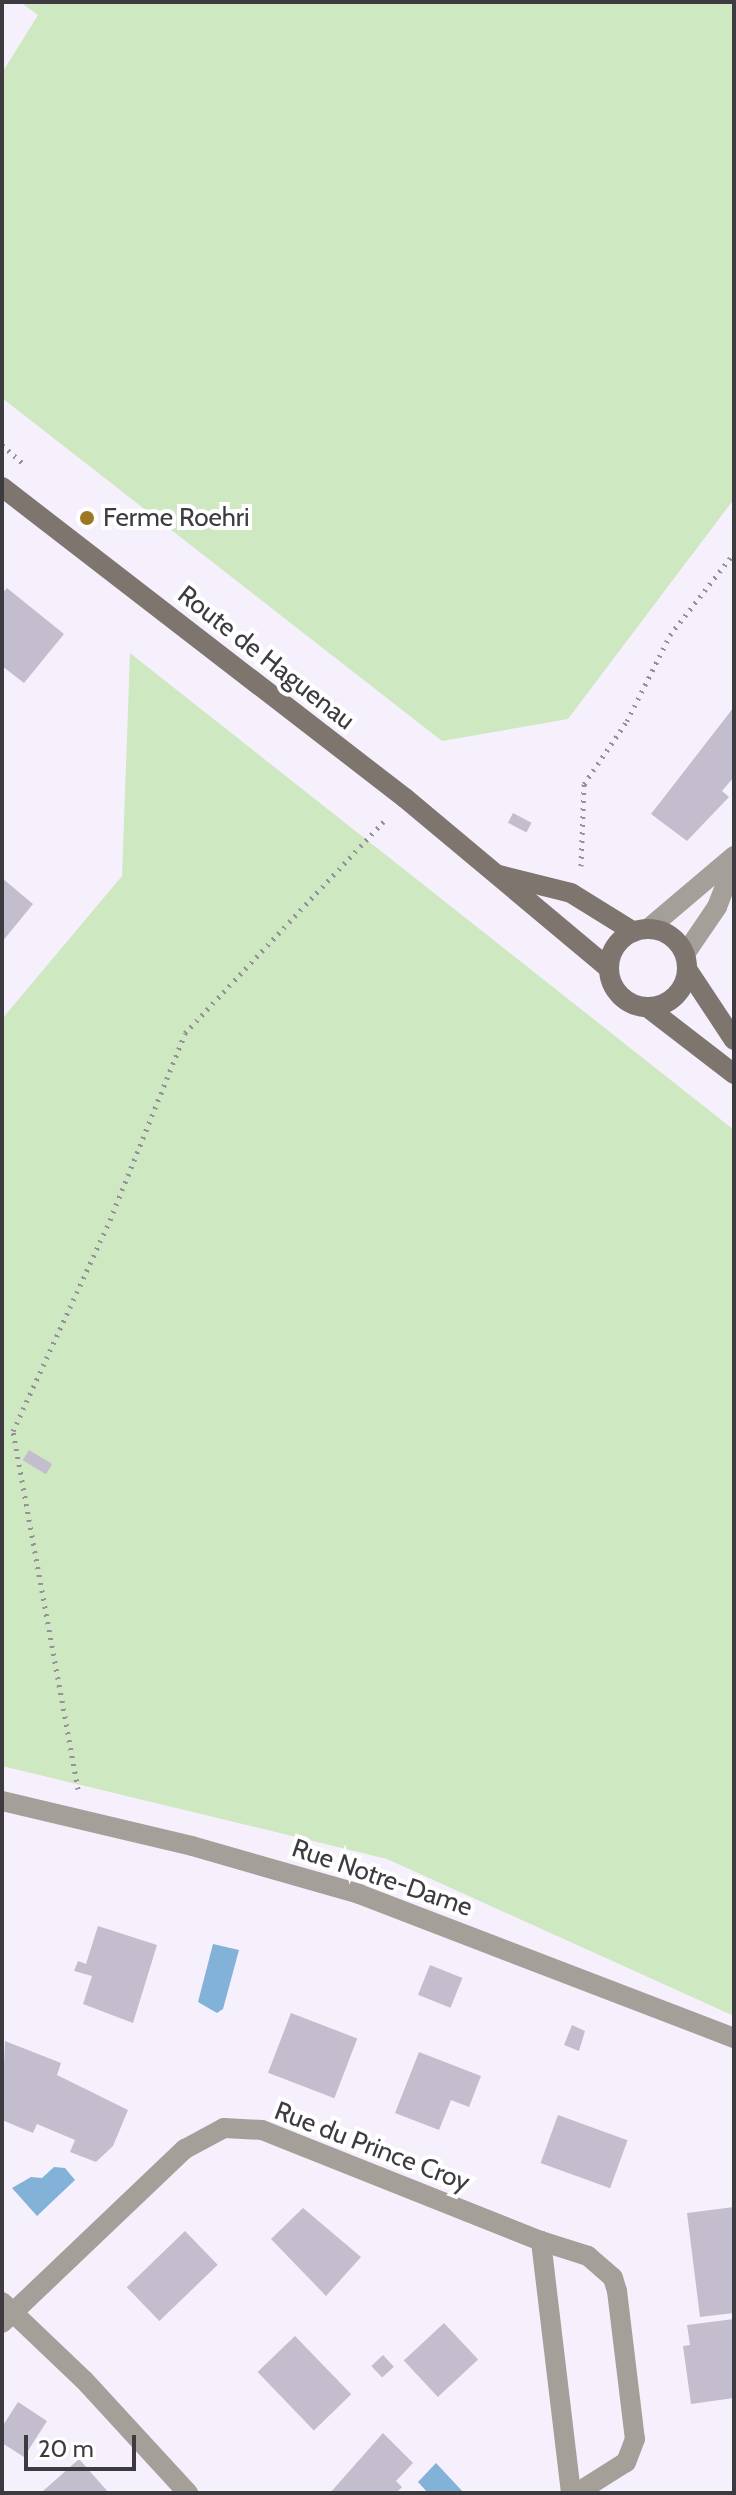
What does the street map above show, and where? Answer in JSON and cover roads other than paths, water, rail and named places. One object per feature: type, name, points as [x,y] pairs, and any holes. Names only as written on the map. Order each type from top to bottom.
[{"type":"street","name":"Route de Haguenau","points":[[2,487],[405,798],[608,968]]},
{"type":"street","points":[[734,856],[641,930],[621,940],[608,968],[619,995],[647,1007],[734,1074]]},
{"type":"street","points":[[647,1007],[675,996],[686,962],[717,907],[734,863]]},
{"type":"street","name":"Route de Haguenau","points":[[494,874],[571,893],[641,930]]},
{"type":"street","points":[[641,930],[664,932],[734,1040]]},
{"type":"street","name":"Rue Notre-Dame","points":[[2,1801],[359,1894],[734,2038]]},
{"type":"street","name":"Rue du Prince Croy","points":[[5,2313],[191,2144],[224,2128],[262,2130],[541,2241],[588,2256],[613,2278],[635,2439],[626,2462],[577,2493]]},
{"type":"street","points":[[541,2241],[571,2493]]},
{"type":"street","points":[[5,2313],[84,2380],[188,2493]]},
{"type":"water","points":[[213,1944],[239,1950],[223,2009],[217,2013],[198,2002]]},
{"type":"water","points":[[54,2167],[65,2168],[75,2180],[37,2216],[12,2188],[31,2177],[42,2178]]},
{"type":"water","points":[[436,2463],[464,2493],[428,2493],[418,2482]]},
{"type":"place","name":"Ferme Roehri","points":[[87,518]]}]
